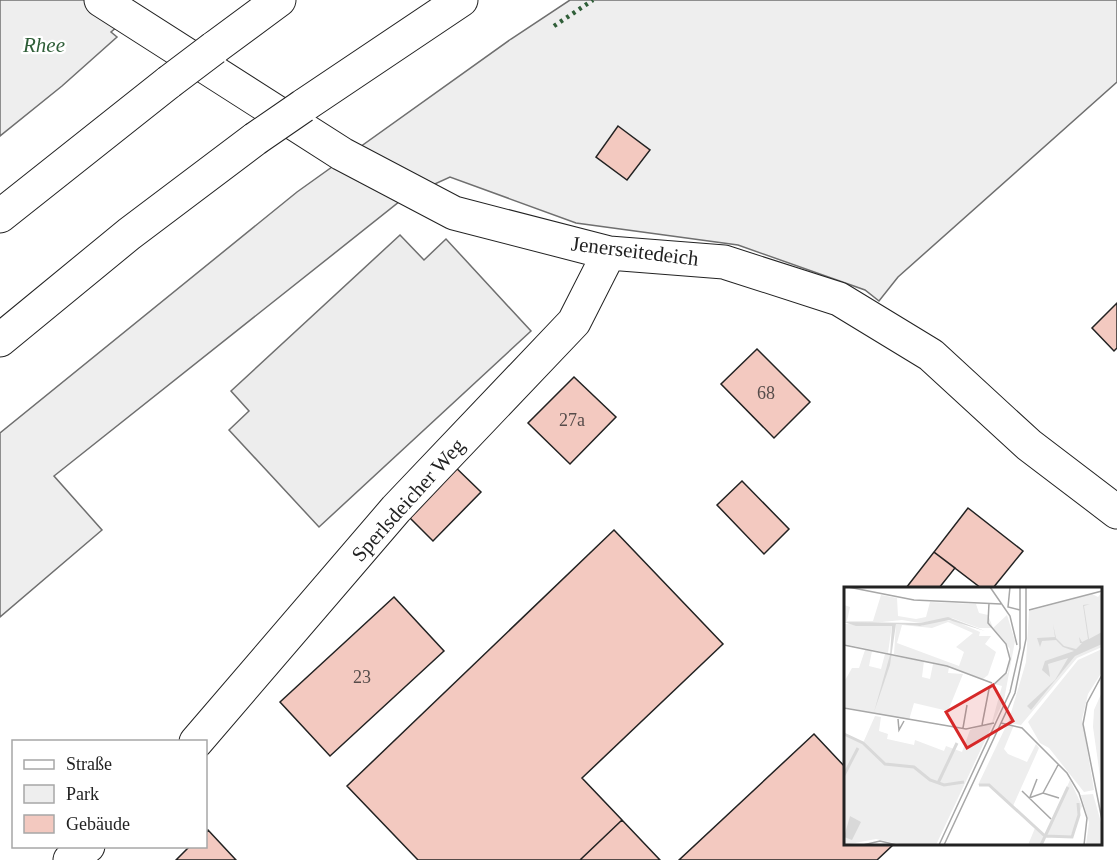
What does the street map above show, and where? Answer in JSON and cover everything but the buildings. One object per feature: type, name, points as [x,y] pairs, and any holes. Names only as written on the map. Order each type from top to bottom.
[{"type":"main road","name":"Jenerseitedeich","points":[[101,0],[342,154],[454,213],[609,253],[724,262],[839,298],[931,355],[1029,446],[1117,512]]},
{"type":"main road","points":[[0,216],[169,82],[279,0]]},
{"type":"main road","points":[[0,340],[129,234],[255,140],[461,0]]},
{"type":"main road","name":"Sperlsdeicher Weg","points":[[197,740],[396,509],[574,322],[609,253]]},
{"type":"main road","points":[[70,860],[85,848]]},
{"type":"green space","name":"Rhee","points":[[0,0],[86,0],[124,21],[111,32],[117,37],[62,86],[0,136]]},
{"type":"green space","points":[[570,0],[1117,0],[1117,82],[898,277],[879,301],[865,290],[738,245],[576,223],[450,177],[404,198],[54,476],[102,530],[0,617],[0,433],[297,192],[511,39]]},
{"type":"shaded area","points":[[400,235],[424,260],[446,239],[531,331],[319,527],[229,430],[249,411],[231,391]]},
{"type":"hedge","points":[[554,26],[593,0]]}]
